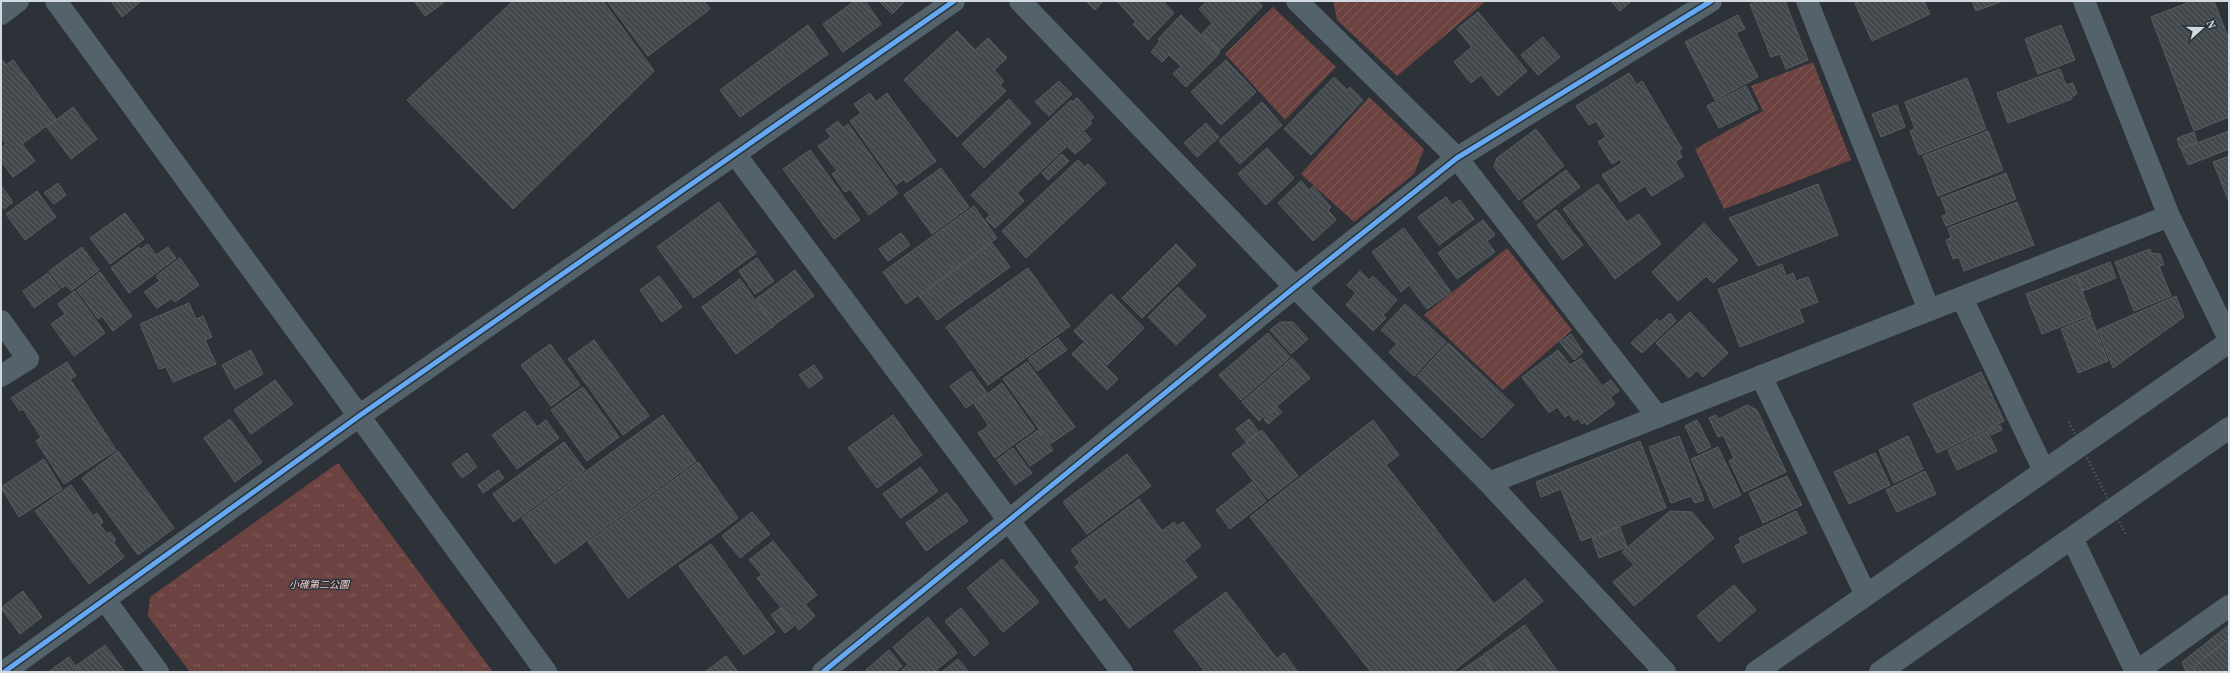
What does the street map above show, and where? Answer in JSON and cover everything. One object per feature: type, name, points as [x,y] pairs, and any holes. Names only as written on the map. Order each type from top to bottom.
[{"type":"street","points":[[1,14],[18,1]]},
{"type":"street","points":[[56,1],[546,672]]},
{"type":"street","points":[[4,672],[359,416],[954,1]]},
{"type":"street","points":[[1020,1],[1295,287],[1489,483],[1665,672]]},
{"type":"street","points":[[823,672],[1295,287],[1457,158],[1711,1]]},
{"type":"street","points":[[1807,1],[1929,310]]},
{"type":"street","points":[[2084,1],[2169,216],[2229,339]]},
{"type":"street","points":[[1301,2],[1457,158],[1658,417]]},
{"type":"street","points":[[735,154],[1122,672]]},
{"type":"street","points":[[1489,483],[2169,216]]},
{"type":"street","points":[[1962,298],[2044,470]]},
{"type":"street","points":[[1,321],[28,359],[1,376]]},
{"type":"street","points":[[1756,672],[2229,342]]},
{"type":"street","points":[[1761,376],[1866,596]]},
{"type":"street","points":[[1891,669],[2072,538],[2229,428]]},
{"type":"street","points":[[2072,538],[2136,672],[2229,606]]},
{"type":"street","points":[[105,600],[158,672]]},
{"type":"path","points":[[2069,422],[2126,535]]},
{"type":"green space","points":[[1333,1],[1486,1],[1397,76],[1337,20]]},
{"type":"green space","points":[[1273,7],[1336,67],[1285,120],[1225,54]]},
{"type":"green space","points":[[1813,62],[1851,160],[1724,209],[1695,149],[1763,111],[1751,86]]},
{"type":"green space","points":[[1369,97],[1424,149],[1414,174],[1354,222],[1301,174]]},
{"type":"green space","points":[[1507,248],[1572,330],[1503,390],[1424,315]]},
{"type":"green space","name":"小碓第二公園","points":[[338,463],[493,672],[190,672],[148,616],[150,597]]},
{"type":"building","points":[[111,1],[139,1],[140,2],[122,17]]},
{"type":"building","points":[[414,1],[446,1],[425,16]]},
{"type":"building","points":[[513,1],[603,1],[654,71],[513,209],[407,100]]},
{"type":"building","points":[[607,1],[704,1],[710,9],[648,56]]},
{"type":"building","points":[[855,1],[865,1],[881,24],[843,52],[823,24]]},
{"type":"building","points":[[879,1],[905,1],[892,14]]},
{"type":"building","points":[[1086,1],[1103,1],[1095,10]]},
{"type":"building","points":[[1117,1],[1163,1],[1174,13],[1148,40],[1133,24],[1136,22]]},
{"type":"building","points":[[1207,1],[1257,1],[1263,6],[1219,51],[1202,34],[1212,23],[1199,9]]},
{"type":"building","points":[[1611,1],[1631,1],[1620,11]]},
{"type":"building","points":[[1759,1],[1785,1],[1808,60],[1786,69],[1780,54],[1771,57],[1750,4]]},
{"type":"building","points":[[1854,1],[1924,1],[1930,14],[1872,41]]},
{"type":"building","points":[[1972,1],[2003,1],[1976,11]]},
{"type":"building","points":[[2192,1],[2214,1],[2229,40],[2229,117],[2194,131],[2151,17]]},
{"type":"building","points":[[1478,12],[1527,71],[1498,96],[1481,75],[1471,83],[1454,62],[1472,47],[1457,29]]},
{"type":"building","points":[[1181,15],[1220,53],[1186,87],[1173,74],[1181,66],[1169,55],[1162,62],[1151,52],[1160,41],[1158,39]]},
{"type":"building","points":[[1738,15],[1745,29],[1736,33],[1758,77],[1715,100],[1685,42]]},
{"type":"building","points":[[808,25],[828,54],[740,117],[720,90]]},
{"type":"building","points":[[2061,25],[2075,60],[2038,74],[2025,39]]},
{"type":"building","points":[[957,31],[975,50],[988,38],[1007,58],[994,70],[1004,81],[1000,85],[1006,91],[957,137],[904,80]]},
{"type":"building","points":[[1543,37],[1560,57],[1538,75],[1521,55]]},
{"type":"building","points":[[1,58],[6,65],[13,60],[56,119],[22,144],[35,161],[13,177],[1,161],[1,148],[6,144],[1,137]]},
{"type":"building","points":[[1226,60],[1256,92],[1221,125],[1191,92]]},
{"type":"building","points":[[2060,69],[2066,85],[2073,83],[2077,94],[2071,97],[2072,99],[2008,123],[1997,93]]},
{"type":"building","points":[[1629,73],[1637,85],[1642,81],[1682,149],[1679,151],[1682,157],[1675,162],[1684,176],[1652,196],[1645,186],[1620,202],[1602,175],[1622,163],[1620,159],[1612,164],[1598,142],[1606,137],[1596,121],[1589,125],[1576,106]]},
{"type":"building","points":[[1334,77],[1347,90],[1350,87],[1363,100],[1311,155],[1284,129]]},
{"type":"building","points":[[1967,78],[1986,129],[1919,155],[1910,131],[1915,129],[1905,102]]},
{"type":"building","points":[[1059,81],[1072,94],[1049,116],[1035,102]]},
{"type":"building","points":[[1746,86],[1758,109],[1719,128],[1707,106]]},
{"type":"building","points":[[870,93],[876,102],[887,93],[936,161],[906,183],[904,179],[896,185],[850,121],[861,113],[854,104]]},
{"type":"building","points":[[1077,98],[1094,117],[1090,121],[1092,123],[1017,193],[1024,201],[995,228],[986,219],[990,215],[971,195],[1071,100],[1072,102]]},
{"type":"building","points":[[1009,99],[1031,123],[984,168],[962,144]]},
{"type":"building","points":[[1262,102],[1282,125],[1240,164],[1219,141]]},
{"type":"building","points":[[1897,105],[1905,127],[1881,137],[1872,114]]},
{"type":"building","points":[[73,107],[97,139],[71,159],[47,127]]},
{"type":"building","points":[[838,121],[843,128],[848,124],[898,193],[869,215],[850,189],[845,192],[832,174],[837,171],[818,146],[831,137],[826,130]]},
{"type":"building","points":[[1206,123],[1219,137],[1197,157],[1184,143]]},
{"type":"building","points":[[1536,129],[1564,166],[1519,200],[1494,167],[1497,158]]},
{"type":"building","points":[[1988,131],[2003,170],[1938,196],[1923,156]]},
{"type":"building","points":[[2229,131],[2229,149],[2188,165],[2181,149]]},
{"type":"building","points":[[1085,132],[1091,140],[1075,154],[1068,147]]},
{"type":"building","points":[[2194,132],[2197,142],[2180,148],[2177,138]]},
{"type":"building","points":[[1267,148],[1294,178],[1266,205],[1238,174]]},
{"type":"building","points":[[810,150],[860,220],[834,239],[783,169]]},
{"type":"building","points":[[1062,154],[1069,161],[1048,180],[1042,173]]},
{"type":"building","points":[[2229,156],[2229,202],[2213,162]]},
{"type":"building","points":[[1078,160],[1085,167],[1088,164],[1106,183],[1026,258],[1002,231]]},
{"type":"building","points":[[941,168],[969,207],[932,234],[904,195]]},
{"type":"building","points":[[1566,170],[1580,187],[1536,220],[1523,202]]},
{"type":"building","points":[[2006,173],[2016,199],[1946,226],[1942,216],[1947,214],[1941,198]]},
{"type":"building","points":[[1301,181],[1309,190],[1313,186],[1331,207],[1328,210],[1336,220],[1313,241],[1278,203]]},
{"type":"building","points":[[58,183],[66,195],[54,204],[44,193]]},
{"type":"building","points":[[1598,184],[1627,222],[1639,214],[1661,244],[1615,279],[1563,209]]},
{"type":"building","points":[[1818,184],[1838,235],[1758,266],[1729,218]]},
{"type":"building","points":[[1,186],[13,202],[4,209],[1,205]]},
{"type":"building","points":[[37,191],[56,217],[25,240],[6,214]]},
{"type":"building","points":[[1446,197],[1452,205],[1460,200],[1474,219],[1439,245],[1418,217]]},
{"type":"building","points":[[719,202],[756,253],[694,298],[657,247]]},
{"type":"building","points":[[2017,202],[2034,245],[1964,271],[1959,257],[1953,259],[1946,240],[1951,238],[1948,228]]},
{"type":"building","points":[[974,206],[997,238],[906,304],[883,272]]},
{"type":"building","points":[[1556,210],[1583,245],[1563,260],[1537,225]]},
{"type":"building","points":[[125,213],[144,239],[110,264],[90,238]]},
{"type":"building","points":[[1483,220],[1495,235],[1487,241],[1495,252],[1457,279],[1438,253]]},
{"type":"building","points":[[1704,223],[1738,260],[1713,283],[1706,276],[1678,301],[1652,272]]},
{"type":"building","points":[[1404,228],[1451,292],[1427,309],[1409,285],[1401,292],[1372,252]]},
{"type":"building","points":[[901,233],[910,245],[888,261],[879,249]]},
{"type":"building","points":[[992,243],[1010,267],[937,320],[919,296]]},
{"type":"building","points":[[148,244],[156,255],[168,247],[176,258],[129,293],[111,268],[139,247],[140,250]]},
{"type":"building","points":[[1176,244],[1196,265],[1142,318],[1122,298]]},
{"type":"building","points":[[82,247],[99,270],[71,291],[66,285],[62,288],[49,271]]},
{"type":"building","points":[[2150,249],[2151,253],[2160,254],[2164,265],[2159,266],[2171,296],[2134,311],[2115,262]]},
{"type":"building","points":[[180,258],[199,285],[175,302],[172,298],[157,308],[144,292],[160,281],[156,276]]},
{"type":"building","points":[[757,258],[774,281],[755,294],[739,271]]},
{"type":"building","points":[[2110,262],[2116,278],[2083,291],[2077,275]]},
{"type":"building","points":[[1782,264],[1786,276],[1793,273],[1796,281],[1808,277],[1818,302],[1799,309],[1804,322],[1740,347],[1718,289]]},
{"type":"building","points":[[1028,268],[1070,326],[988,385],[946,327]]},
{"type":"building","points":[[795,270],[814,296],[774,325],[756,299]]},
{"type":"building","points":[[1360,271],[1369,280],[1373,276],[1397,300],[1383,315],[1386,318],[1373,331],[1346,305],[1356,293],[1347,285]]},
{"type":"building","points":[[100,272],[132,316],[113,331],[102,316],[98,319],[77,290]]},
{"type":"building","points":[[48,273],[60,289],[34,308],[23,291]]},
{"type":"building","points":[[2076,275],[2091,315],[2042,334],[2026,294]]},
{"type":"building","points":[[659,276],[682,307],[662,322],[640,290]]},
{"type":"building","points":[[740,279],[774,326],[736,354],[702,307]]},
{"type":"building","points":[[1178,287],[1206,316],[1176,345],[1148,317]]},
{"type":"building","points":[[75,291],[105,333],[74,356],[51,324],[65,314],[58,304]]},
{"type":"building","points":[[1111,294],[1144,328],[1107,365],[1074,331]]},
{"type":"building","points":[[2176,296],[2184,317],[2113,368],[2098,330]]},
{"type":"building","points":[[189,303],[196,319],[203,316],[212,337],[205,340],[216,364],[173,382],[166,367],[159,369],[140,324]]},
{"type":"building","points":[[1405,304],[1446,342],[1414,376],[1389,352],[1397,344],[1381,330]]},
{"type":"building","points":[[1690,312],[1728,353],[1703,377],[1697,370],[1689,378],[1656,343]]},
{"type":"building","points":[[1670,313],[1676,321],[1642,353],[1631,343],[1657,319],[1660,322]]},
{"type":"building","points":[[2091,317],[2108,361],[2078,373],[2061,329]]},
{"type":"building","points":[[1280,322],[1293,322],[1308,339],[1291,354],[1270,330]]},
{"type":"building","points":[[1268,333],[1290,357],[1241,400],[1219,375]]},
{"type":"building","points":[[1571,334],[1583,352],[1574,360],[1560,342]]},
{"type":"building","points":[[1058,338],[1067,350],[1037,371],[1028,359]]},
{"type":"building","points":[[594,340],[649,416],[623,435],[568,359]]},
{"type":"building","points":[[1083,343],[1118,379],[1107,390],[1072,354]]},
{"type":"building","points":[[1448,343],[1514,405],[1482,438],[1417,376]]},
{"type":"building","points":[[550,344],[580,385],[551,406],[521,365]]},
{"type":"building","points":[[251,350],[263,374],[235,389],[222,365]]},
{"type":"building","points":[[1558,350],[1570,365],[1581,358],[1602,386],[1611,380],[1619,391],[1610,397],[1615,404],[1587,425],[1585,422],[1582,424],[1578,418],[1574,421],[1569,414],[1565,417],[1557,407],[1549,413],[1522,377]]},
{"type":"building","points":[[1292,358],[1310,378],[1259,421],[1242,402]]},
{"type":"building","points":[[67,362],[76,376],[70,379],[116,450],[64,484],[36,441],[41,437],[23,409],[20,411],[11,398]]},
{"type":"building","points":[[1027,362],[1075,427],[1050,444],[1003,379]]},
{"type":"building","points":[[814,365],[823,378],[809,388],[799,375]]},
{"type":"building","points":[[971,371],[987,393],[966,408],[950,386]]},
{"type":"building","points":[[1981,372],[2004,421],[1937,453],[1913,404]]},
{"type":"building","points":[[275,380],[293,404],[251,434],[234,410]]},
{"type":"building","points":[[1002,383],[1035,429],[995,458],[978,433],[989,426],[974,404]]},
{"type":"building","points":[[583,387],[619,437],[587,461],[551,410]]},
{"type":"building","points":[[1747,405],[1757,410],[1786,472],[1744,492],[1729,461],[1734,458],[1723,435],[1718,437],[1709,418],[1716,415],[1719,419]]},
{"type":"building","points":[[1277,407],[1282,412],[1268,424],[1264,419]]},
{"type":"building","points":[[525,411],[537,427],[546,420],[559,438],[517,469],[492,435]]},
{"type":"building","points":[[663,415],[696,461],[555,564],[522,518]]},
{"type":"building","points":[[893,415],[922,455],[877,488],[848,448]]},
{"type":"building","points":[[230,419],[262,462],[235,482],[204,438]]},
{"type":"building","points":[[1249,419],[1259,432],[1246,442],[1236,429]]},
{"type":"building","points":[[1373,420],[1399,455],[1386,465],[1494,604],[1525,579],[1543,601],[1452,672],[1371,672],[1250,517]]},
{"type":"building","points":[[1697,420],[1711,447],[1698,453],[1685,426]]},
{"type":"building","points":[[2000,425],[2002,430],[1991,435],[1988,430]]},
{"type":"building","points":[[1038,430],[1053,450],[1030,466],[1016,446]]},
{"type":"building","points":[[1262,430],[1298,476],[1268,499],[1232,454]]},
{"type":"building","points":[[1987,431],[1997,451],[1957,470],[1948,450]]},
{"type":"building","points":[[1679,436],[1704,500],[1695,503],[1691,496],[1671,503],[1649,447]]},
{"type":"building","points":[[1908,436],[1923,469],[1894,483],[1879,450]]},
{"type":"building","points":[[1640,441],[1666,508],[1581,541],[1561,489],[1541,497],[1536,482]]},
{"type":"building","points":[[564,442],[585,470],[513,522],[493,494]]},
{"type":"building","points":[[1718,447],[1741,495],[1714,508],[1691,459]]},
{"type":"building","points":[[1013,448],[1032,473],[1015,485],[997,460]]},
{"type":"building","points":[[118,451],[174,528],[138,555],[82,478]]},
{"type":"building","points":[[467,453],[477,467],[462,478],[452,464]]},
{"type":"building","points":[[1875,453],[1890,485],[1849,504],[1834,472]]},
{"type":"building","points":[[1127,454],[1151,486],[1087,534],[1063,502]]},
{"type":"building","points":[[44,459],[62,489],[19,517],[1,487]]},
{"type":"building","points":[[698,462],[738,518],[628,598],[588,542]]},
{"type":"building","points":[[920,467],[938,491],[901,518],[883,494]]},
{"type":"building","points":[[498,470],[504,478],[483,493],[478,485]]},
{"type":"building","points":[[1925,471],[1936,494],[1897,512],[1886,490]]},
{"type":"building","points":[[1787,476],[1802,505],[1763,523],[1749,493]]},
{"type":"building","points":[[1252,482],[1266,501],[1230,529],[1216,510]]},
{"type":"building","points":[[71,485],[93,516],[97,513],[103,522],[100,525],[107,534],[110,532],[116,540],[113,542],[124,557],[89,584],[35,511]]},
{"type":"building","points":[[947,493],[968,521],[926,551],[906,523]]},
{"type":"building","points":[[1139,499],[1162,531],[1174,522],[1177,526],[1183,522],[1201,546],[1184,560],[1197,577],[1129,628],[1105,597],[1100,601],[1075,567],[1080,563],[1071,550]]},
{"type":"building","points":[[1670,511],[1692,512],[1714,538],[1634,606],[1613,582],[1634,565],[1622,552]]},
{"type":"building","points":[[1796,511],[1807,533],[1743,563],[1735,546],[1741,543],[1739,538]]},
{"type":"building","points":[[752,512],[770,534],[740,558],[722,536]]},
{"type":"building","points":[[1620,527],[1627,547],[1599,558],[1592,538]]},
{"type":"building","points":[[773,541],[817,595],[805,604],[815,616],[799,630],[757,578],[762,575],[749,560]]},
{"type":"building","points":[[711,544],[775,632],[744,655],[679,566]]},
{"type":"building","points":[[1002,559],[1039,602],[1003,632],[967,588]]},
{"type":"building","points":[[1734,585],[1756,610],[1719,642],[1697,616]]},
{"type":"building","points":[[23,591],[42,617],[20,634],[1,608]]},
{"type":"building","points":[[1226,592],[1277,659],[1284,653],[1298,672],[1205,672],[1174,631]]},
{"type":"building","points":[[780,608],[794,626],[785,633],[771,615]]},
{"type":"building","points":[[961,608],[989,643],[974,656],[945,621]]},
{"type":"building","points":[[928,617],[957,653],[934,672],[904,672],[902,670],[908,665],[893,647]]},
{"type":"building","points":[[1525,625],[1558,672],[1495,672],[1483,655]]},
{"type":"building","points":[[2229,625],[2229,639],[2193,666],[2196,672],[2186,672],[2182,662]]},
{"type":"building","points":[[2229,639],[2229,672],[2196,672],[2194,667]]},
{"type":"building","points":[[105,645],[125,672],[81,672],[76,666]]},
{"type":"building","points":[[889,650],[902,666],[895,672],[868,672],[866,670]]},
{"type":"building","points":[[726,656],[738,672],[705,672]]},
{"type":"building","points":[[1482,656],[1494,672],[1459,672]]},
{"type":"building","points":[[69,657],[80,672],[48,672]]},
{"type":"building","points":[[958,659],[969,672],[942,672]]},
{"type":"cycle path","points":[[4,672],[359,416],[954,1]]},
{"type":"cycle path","points":[[823,672],[1295,287],[1457,158],[1711,1]]}]
